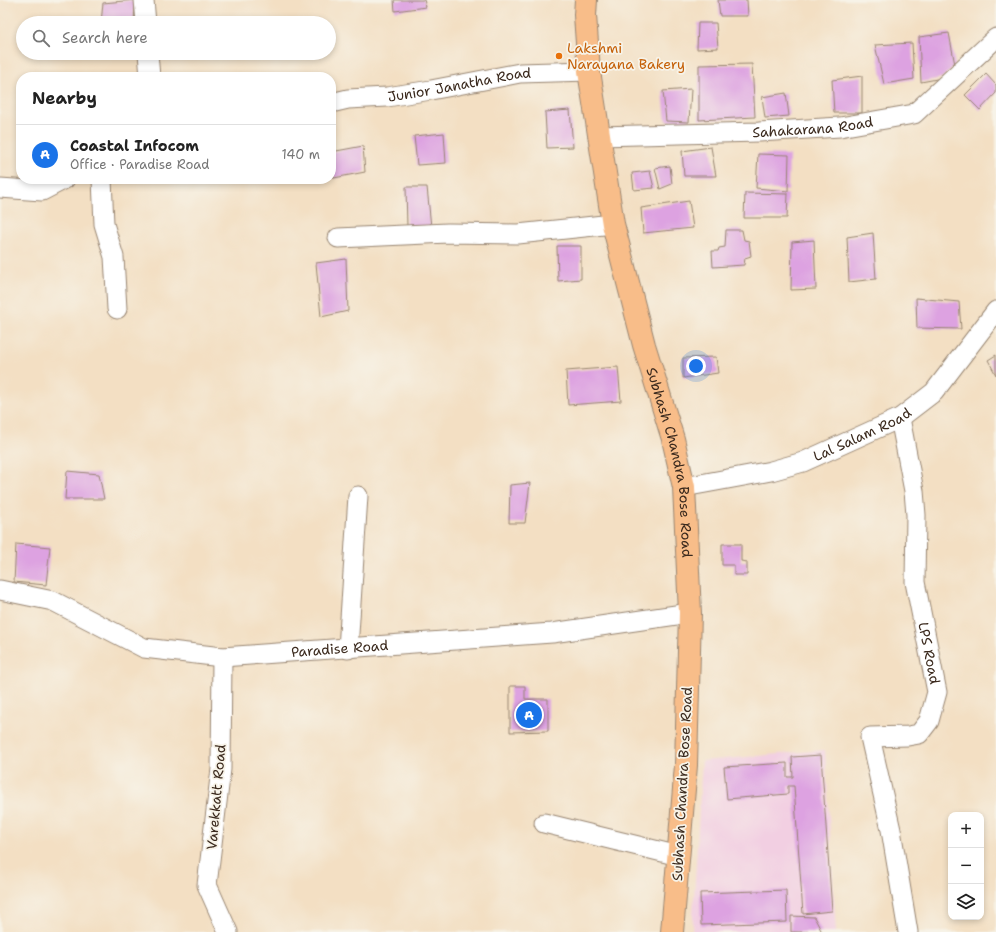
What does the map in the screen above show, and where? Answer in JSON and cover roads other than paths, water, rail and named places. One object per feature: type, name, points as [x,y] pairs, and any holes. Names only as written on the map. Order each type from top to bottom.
[{"type":"main road","name":"Subhash Chandra Bose Road","points":[[586,0],[585,15],[589,71],[613,224],[644,345],[673,439],[684,487],[690,613],[686,765],[672,932]]},
{"type":"street","points":[[144,0],[145,16]]},
{"type":"street","name":"Sahakarana Road","points":[[600,136],[759,132],[840,127],[914,114],[996,38]]},
{"type":"street","points":[[149,60],[150,72]]},
{"type":"street","name":"Junior Janatha Road","points":[[336,102],[348,99],[387,97],[520,73],[589,71]]},
{"type":"street","points":[[0,188],[42,191],[55,184]]},
{"type":"street","points":[[102,184],[104,224],[114,256],[116,309]]},
{"type":"street","points":[[338,238],[448,233],[518,234],[613,224]]},
{"type":"street","name":"Lal Salam Road","points":[[684,487],[772,471],[803,462],[900,418],[934,392],[996,311]]},
{"type":"street","name":"LPS Road","points":[[900,418],[914,491],[916,515],[915,582],[937,692],[929,721],[925,729],[919,734],[908,736],[870,737],[891,830],[908,932]]},
{"type":"street","points":[[348,649],[358,496]]},
{"type":"street","name":"Paradise Road","points":[[0,590],[52,601],[144,648],[222,657],[552,633],[690,613]]},
{"type":"street","name":"Varekkatt Road","points":[[222,657],[221,769],[207,885],[228,932]]},
{"type":"street","points":[[544,823],[679,856]]},
{"type":"place","name":"Lakshmi Narayana Bakery","points":[[559,56]]},
{"type":"place","name":"Coastal Infocom","points":[[529,715]]}]
